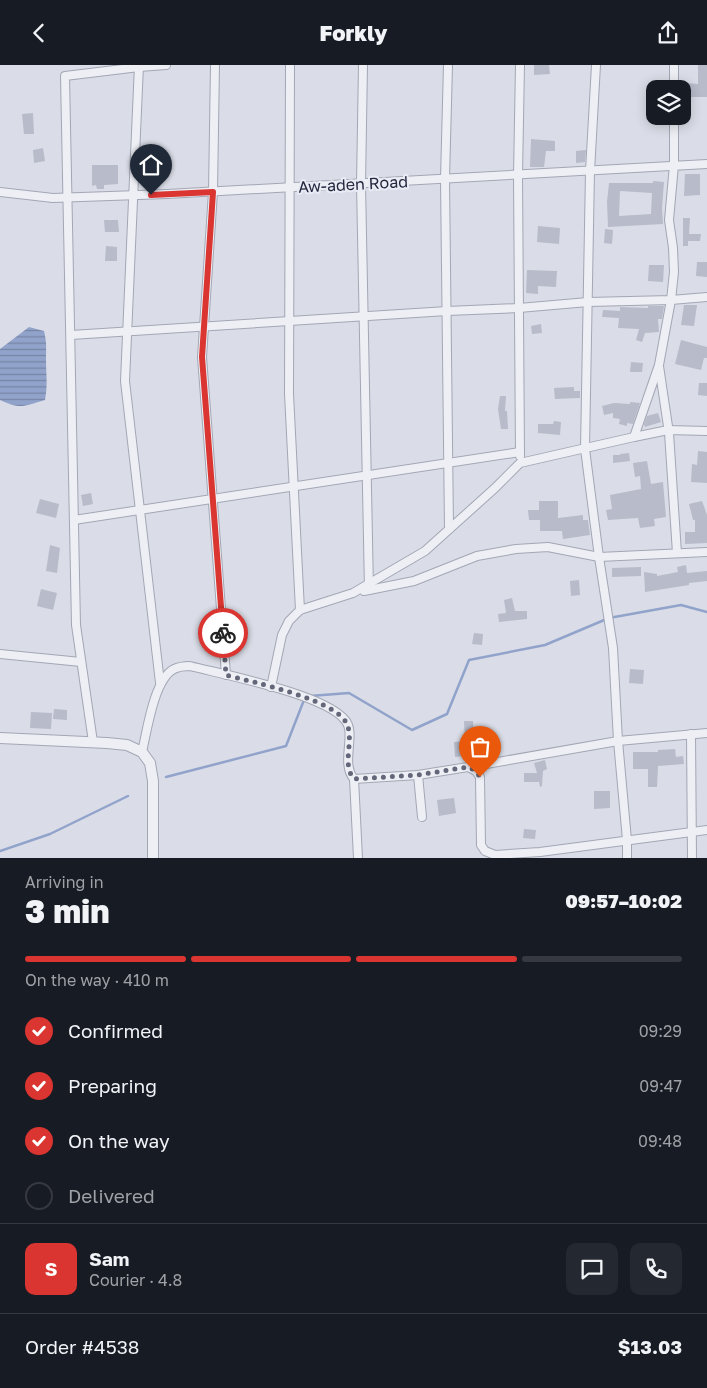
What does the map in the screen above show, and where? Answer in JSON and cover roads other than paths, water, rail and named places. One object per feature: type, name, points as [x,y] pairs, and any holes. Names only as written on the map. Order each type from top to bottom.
[{"type":"street","points":[[92,742],[76,625],[65,76],[139,66],[166,65]]},
{"type":"street","points":[[214,65],[213,192],[202,357],[226,675]]},
{"type":"street","points":[[290,65],[288,188],[289,394],[300,610]]},
{"type":"street","points":[[363,65],[360,184],[368,587]]},
{"type":"street","points":[[448,65],[446,179],[449,529]]},
{"type":"street","points":[[520,65],[518,175],[520,463]]},
{"type":"street","points":[[596,65],[590,171],[585,449],[599,557],[614,648],[618,741],[627,858]]},
{"type":"street","points":[[674,65],[674,80]]},
{"type":"street","points":[[139,66],[135,195],[125,381],[160,683]]},
{"type":"street","points":[[634,437],[659,365],[671,299],[674,272],[669,220],[674,165],[674,125]]},
{"type":"street","name":"Aw-aden Road","points":[[0,192],[68,198],[213,192],[707,164]]},
{"type":"street","points":[[71,335],[519,308],[588,302],[707,297]]},
{"type":"street","points":[[659,365],[668,430],[677,553]]},
{"type":"street","points":[[272,687],[282,635],[289,621],[300,610],[368,587],[424,551],[520,463],[668,430],[707,431]]},
{"type":"street","points":[[74,520],[520,452]]},
{"type":"street","points":[[368,587],[414,581],[477,556],[516,549],[548,547],[599,557],[707,552]]},
{"type":"street","points":[[0,654],[81,662]]},
{"type":"street","points":[[142,752],[155,696],[160,683],[173,669],[190,665],[306,697],[334,711],[346,721],[349,728],[348,767],[349,774],[354,779],[358,858]]},
{"type":"street","points":[[354,779],[418,775],[618,741],[707,733]]},
{"type":"street","points":[[691,734],[692,858]]},
{"type":"street","points":[[0,738],[127,745],[142,752],[150,763],[153,781],[153,858]]},
{"type":"street","points":[[468,767],[476,771],[480,777],[481,845],[485,851],[494,857],[707,830]]},
{"type":"street","points":[[418,775],[422,817]]},
{"type":"street","points":[[559,849],[560,858]]},
{"type":"water","points":[[29,327],[44,331],[46,339],[46,394],[45,400],[18,406],[0,400],[0,349]]},
{"type":"waterway","points":[[310,696],[349,693],[412,730],[447,714],[469,660],[545,645],[609,618],[681,605],[707,612]]},
{"type":"waterway","points":[[166,777],[286,746],[304,700]]},
{"type":"waterway","points":[[0,851],[50,834],[128,796]]}]
